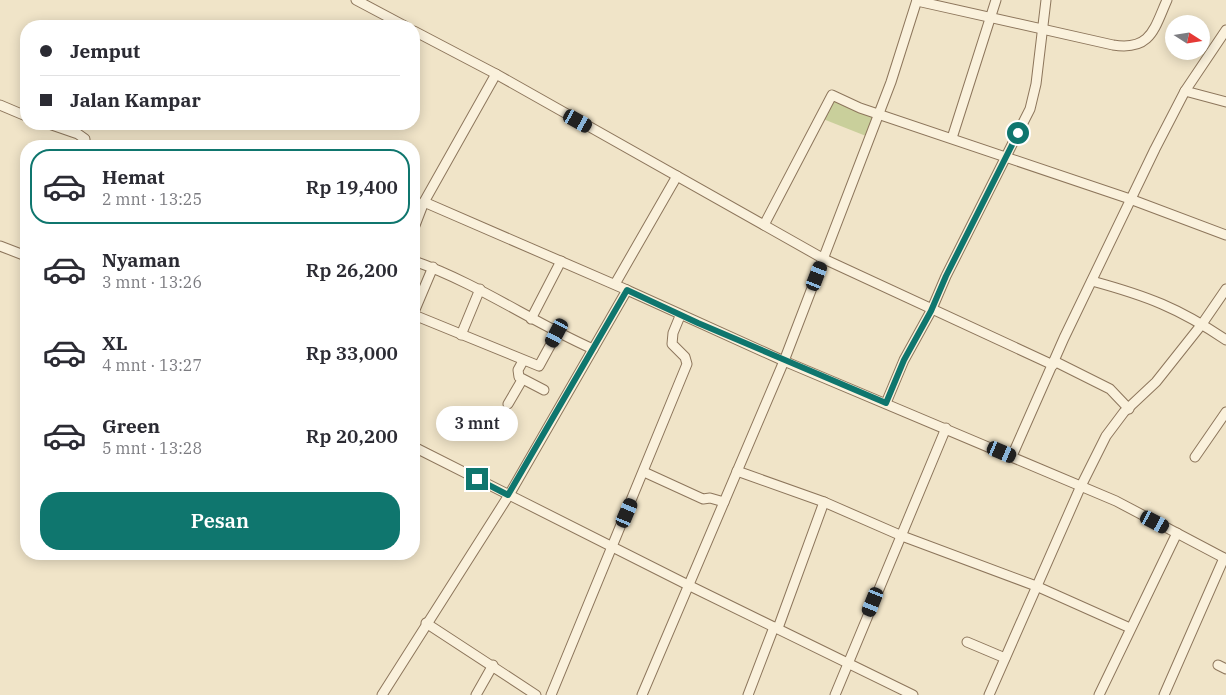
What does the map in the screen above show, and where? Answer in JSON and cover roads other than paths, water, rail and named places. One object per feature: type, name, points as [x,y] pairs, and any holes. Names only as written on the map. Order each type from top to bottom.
[{"type":"street","points":[[356,0],[394,20]]},
{"type":"street","points":[[642,695],[784,361],[824,260],[917,0],[1114,45],[1137,45],[1151,35],[1167,0]]},
{"type":"street","points":[[952,138],[996,0]]},
{"type":"street","points":[[886,403],[904,360],[931,311],[946,276],[1005,156],[1025,121],[1036,82],[1046,0]]},
{"type":"street","points":[[1012,456],[1130,199],[1185,91],[1226,31]]},
{"type":"street","points":[[420,34],[496,74],[824,260],[931,311],[1110,388],[1126,411]]},
{"type":"street","points":[[420,212],[496,74]]},
{"type":"street","points":[[1185,91],[1226,102]]},
{"type":"street","points":[[764,225],[832,95],[860,108],[878,112],[1130,199],[1226,235]]},
{"type":"street","points":[[0,105],[20,113]]},
{"type":"street","points":[[66,130],[78,134],[85,140]]},
{"type":"street","points":[[616,284],[677,176]]},
{"type":"street","points":[[424,202],[616,284],[680,316],[784,361],[1012,456],[1080,488],[1116,501],[1225,558],[1164,695]]},
{"type":"street","points":[[0,246],[20,254]]},
{"type":"street","points":[[532,319],[561,261]]},
{"type":"street","points":[[420,263],[480,289],[557,333],[593,349]]},
{"type":"street","points":[[420,299],[433,268]]},
{"type":"street","points":[[1092,281],[1141,294],[1179,310],[1226,340]]},
{"type":"street","points":[[461,335],[480,289]]},
{"type":"street","points":[[989,695],[1080,488],[1106,436],[1126,411],[1140,400],[1202,324],[1226,289]]},
{"type":"street","points":[[382,695],[508,495],[627,290]]},
{"type":"street","points":[[551,695],[687,364],[685,357],[672,344],[673,333],[680,316]]},
{"type":"street","points":[[420,317],[534,365],[540,365],[557,333]]},
{"type":"street","points":[[523,361],[518,370],[518,375],[522,380],[544,390]]},
{"type":"street","points":[[508,404],[522,380]]},
{"type":"street","points":[[1195,457],[1226,412]]},
{"type":"street","points":[[835,695],[946,428]]},
{"type":"street","points":[[420,450],[613,548],[913,695]]},
{"type":"street","points":[[737,471],[824,502],[902,536],[1036,586],[1130,628]]},
{"type":"street","points":[[644,472],[700,498],[724,502]]},
{"type":"street","points":[[748,695],[776,628],[824,502]]},
{"type":"street","points":[[1099,695],[1177,533]]},
{"type":"street","points":[[426,623],[493,665],[536,695]]},
{"type":"street","points":[[966,642],[1005,658]]},
{"type":"street","points":[[476,695],[493,665]]}]
